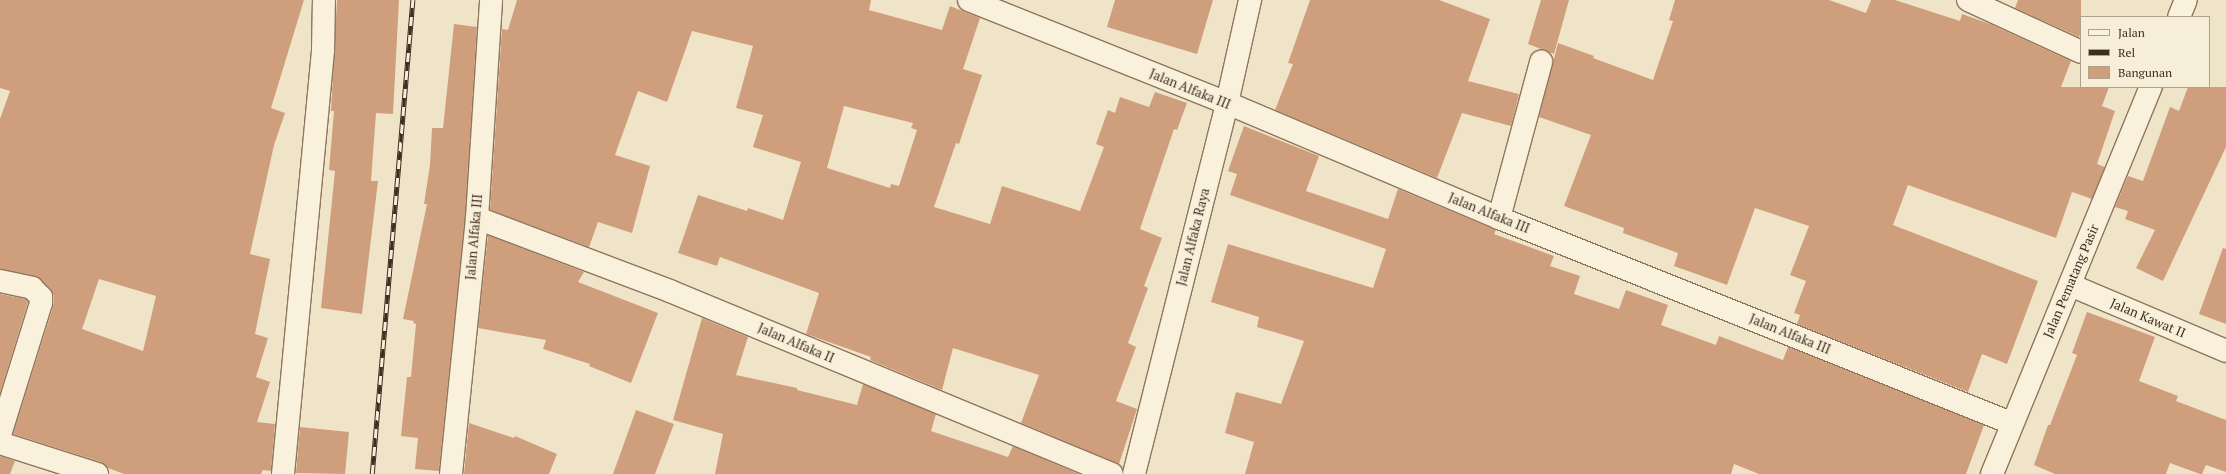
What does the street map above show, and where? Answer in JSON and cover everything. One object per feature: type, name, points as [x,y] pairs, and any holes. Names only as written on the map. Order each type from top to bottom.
[{"type":"street","points":[[283,474],[323,50],[324,0]]},
{"type":"street","name":"Jalan Alfaka III","points":[[452,474],[477,218],[491,0]]},
{"type":"street","name":"Jalan Alfaka III","points":[[969,0],[1227,104],[1499,218],[2011,423]]},
{"type":"street","name":"Jalan Alfaka Raya","points":[[1134,474],[1227,104],[1250,0]]},
{"type":"street","points":[[1968,0],[2080,52]]},
{"type":"street","points":[[2179,16],[2186,0]]},
{"type":"street","points":[[1499,218],[1541,62]]},
{"type":"street","name":"Jalan Pematang Pasir","points":[[1992,474],[2011,423],[2070,285],[2151,88]]},
{"type":"street","name":"Jalan Alfaka II","points":[[477,218],[670,291],[1112,474]]},
{"type":"street","points":[[0,281],[32,288],[41,297],[41,303],[0,435]]},
{"type":"street","name":"Jalan Kawat II","points":[[2070,285],[2226,351]]},
{"type":"street","points":[[0,443],[97,474]]},
{"type":"building","points":[[0,0],[304,0],[271,108],[285,113],[274,145],[250,254],[270,259],[255,334],[268,338],[256,377],[270,382],[257,422],[275,424],[271,471],[263,470],[261,474],[124,474],[108,468],[101,462],[13,434],[53,307],[54,297],[50,288],[35,276],[0,269],[0,119],[10,91],[0,88]],"holes":[[[99,279],[156,296],[143,351],[82,329]]]},
{"type":"building","points":[[337,0],[399,0],[393,114],[376,113],[371,181],[378,181],[362,314],[321,308],[335,171],[329,170],[334,111],[331,111]]},
{"type":"building","points":[[517,0],[871,0],[869,10],[942,30],[950,6],[980,18],[963,69],[982,75],[959,144],[956,143],[934,207],[990,224],[1002,186],[1080,211],[1104,147],[1096,144],[1108,110],[1115,113],[1120,97],[1149,107],[1155,92],[1187,103],[1177,130],[1174,129],[1140,229],[1162,238],[1144,286],[1148,288],[1128,343],[1136,347],[1116,401],[1137,409],[1119,464],[1021,423],[1039,375],[953,348],[942,390],[870,360],[871,357],[806,334],[819,293],[720,257],[717,266],[678,253],[698,195],[747,211],[748,208],[783,220],[801,162],[753,147],[763,115],[736,108],[753,46],[692,31],[667,102],[638,91],[615,155],[650,166],[632,233],[598,222],[589,247],[490,210],[502,29],[508,30]],"holes":[[[844,106],[913,123],[911,128],[917,130],[899,186],[891,184],[890,188],[827,168]]]},
{"type":"building","points":[[1115,0],[1213,0],[1197,54],[1107,27]]},
{"type":"building","points":[[1310,0],[1439,0],[1490,19],[1468,81],[1519,94],[1511,126],[1462,113],[1437,178],[1275,110],[1293,64],[1288,63]]},
{"type":"building","points":[[1541,0],[1569,0],[1554,54],[1528,44]]},
{"type":"building","points":[[1675,0],[1829,0],[1866,13],[1871,0],[1895,0],[1960,21],[1962,14],[1990,24],[2071,61],[2061,87],[2109,88],[2102,106],[2115,111],[2097,164],[2105,167],[2092,199],[2072,192],[2056,238],[1908,185],[1893,225],[2038,281],[2007,364],[1982,354],[1968,392],[1797,324],[1800,315],[1794,313],[1806,281],[1790,275],[1809,226],[1755,208],[1727,285],[1674,266],[1678,253],[1623,233],[1624,228],[1564,206],[1591,135],[1539,117],[1558,43],[1594,56],[1593,58],[1653,80],[1673,21],[1669,20]]},
{"type":"building","points":[[2018,0],[2081,0],[2079,37],[2015,8]]},
{"type":"building","points":[[454,24],[477,27],[465,217],[439,471],[415,469],[418,438],[401,436],[407,377],[411,377],[416,324],[413,323],[414,321],[403,319],[427,204],[424,204],[430,165],[432,128],[443,128]]},
{"type":"building","points":[[2226,87],[2226,147],[2163,281],[2136,268],[2155,230],[2125,219],[2128,211],[2115,207],[2128,176],[2143,181],[2170,107],[2179,111],[2188,88]]},
{"type":"building","points":[[1244,126],[1319,156],[1306,191],[1388,219],[1398,189],[1496,230],[1494,234],[1554,256],[1550,266],[1580,276],[1574,294],[1619,309],[1626,290],[1668,305],[1661,325],[1716,345],[1719,336],[1783,360],[1788,347],[1984,425],[1966,474],[1759,474],[1734,464],[1731,474],[1245,474],[1254,442],[1225,433],[1236,392],[1281,404],[1304,341],[1257,327],[1259,317],[1211,302],[1228,244],[1373,288],[1386,249],[1230,195],[1237,174],[1228,171]]},
{"type":"building","points":[[488,235],[584,272],[578,282],[658,313],[631,383],[589,366],[590,364],[543,349],[546,340],[478,328]]},
{"type":"building","points":[[2223,248],[2226,249],[2226,324],[2199,314]]},
{"type":"building","points":[[0,294],[26,299],[28,302],[0,393]]},
{"type":"building","points":[[2087,312],[2155,337],[2139,381],[2178,396],[2176,401],[2226,420],[2226,472],[2206,465],[2202,474],[2200,474],[2170,463],[2166,474],[2055,474],[2034,465],[2048,425],[2050,425],[2077,355],[2072,353]]},
{"type":"building","points":[[702,318],[748,337],[736,375],[797,388],[797,390],[857,405],[863,384],[936,414],[931,431],[1008,457],[1013,446],[1079,474],[715,474],[723,434],[673,420]]},
{"type":"building","points":[[636,410],[674,424],[655,474],[613,474]]},
{"type":"building","points":[[469,423],[514,438],[515,436],[557,454],[549,474],[464,474]]},
{"type":"building","points":[[300,427],[349,432],[345,474],[296,473]]},
{"type":"building","points":[[0,456],[15,461],[10,474],[0,474]]},
{"type":"railway","points":[[372,474],[413,0]]}]
